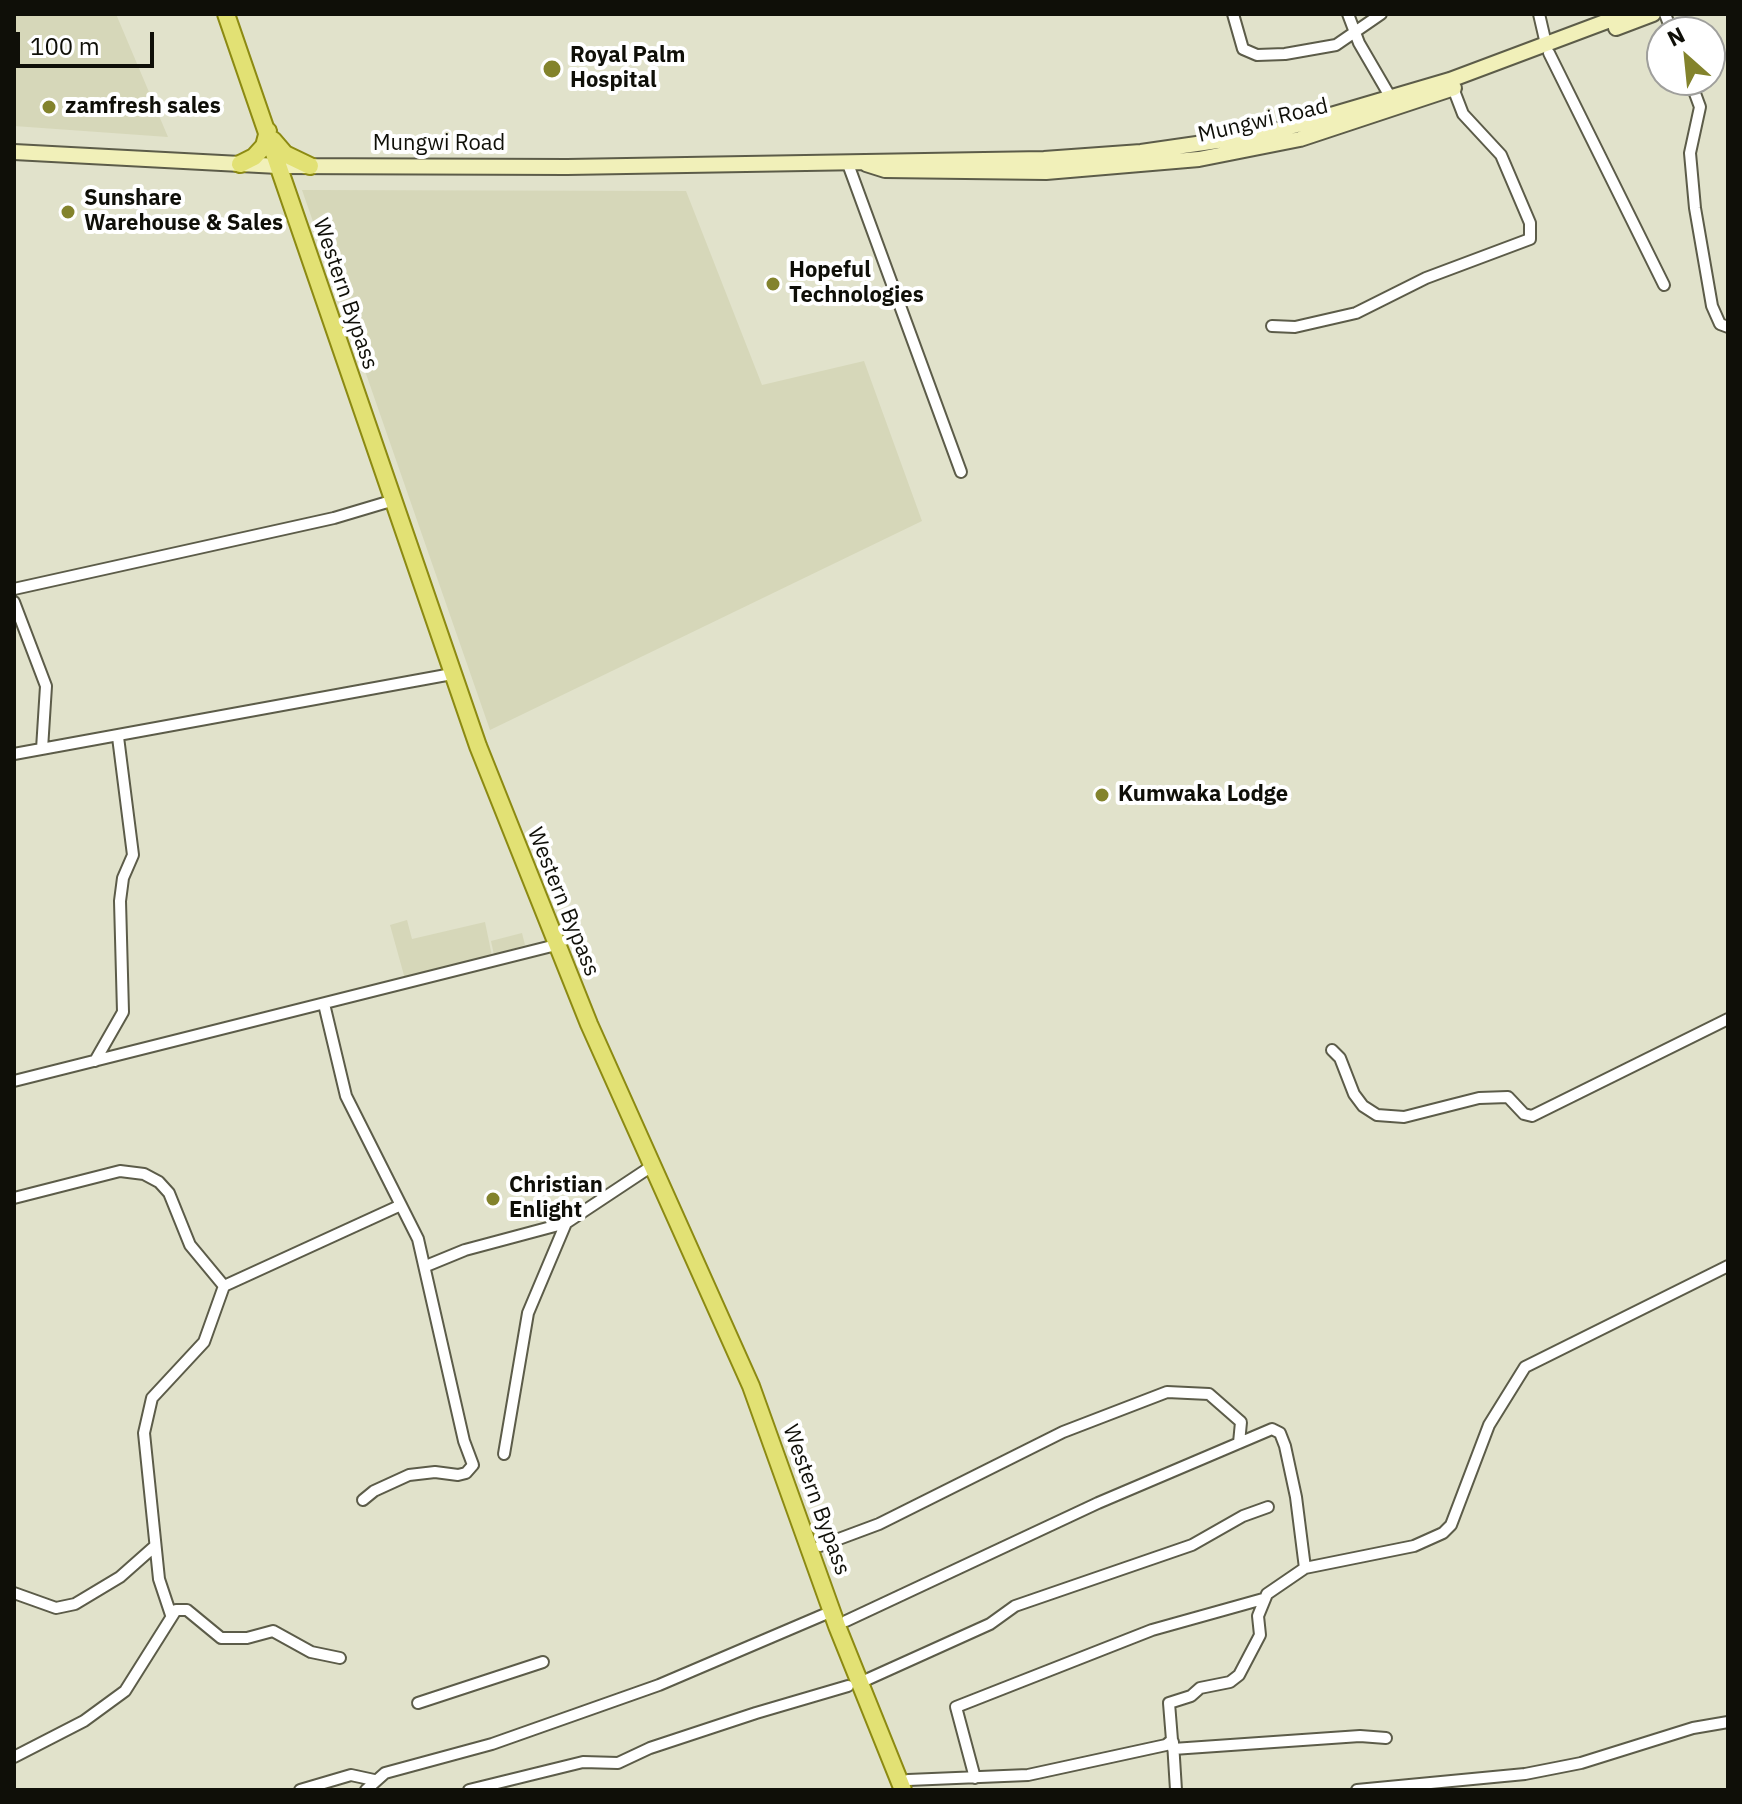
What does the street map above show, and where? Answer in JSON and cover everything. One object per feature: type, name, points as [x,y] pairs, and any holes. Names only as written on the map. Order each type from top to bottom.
[{"type":"main road","name":"Western Bypass","points":[[226,14],[452,674],[556,945],[751,1386],[837,1626],[905,1785]]},
{"type":"main road","name":"Mungwi Road","points":[[864,164],[885,170],[1046,172],[1199,159],[1300,139],[1453,88],[1626,14]]},
{"type":"main road","name":"Mungwi Road","points":[[14,152],[278,166],[864,164],[884,159],[1044,159],[1198,145],[1259,135],[1450,80],[1653,14]]},
{"type":"main road","points":[[240,164],[264,146],[268,131]]},
{"type":"main road","points":[[268,131],[285,154],[310,166]]},
{"type":"main road","points":[[288,194],[299,173],[310,166]]},
{"type":"street","points":[[1233,14],[1243,49],[1257,55],[1285,54],[1336,45],[1381,14]]},
{"type":"street","points":[[1348,14],[1354,33],[1391,98]]},
{"type":"street","points":[[1539,14],[1548,48],[1664,285]]},
{"type":"street","points":[[1272,326],[1295,327],[1356,313],[1426,278],[1530,239],[1530,223],[1501,155],[1463,114],[1453,88]]},
{"type":"street","points":[[1696,96],[1700,107],[1690,153],[1695,208],[1712,306],[1720,324],[1728,327]]},
{"type":"street","points":[[848,164],[961,472]]},
{"type":"street","points":[[14,589],[334,518],[391,501]]},
{"type":"street","points":[[14,602],[46,686],[42,749]]},
{"type":"street","points":[[14,754],[118,737],[252,708],[304,702],[452,674]]},
{"type":"street","points":[[95,1061],[123,1012],[120,901],[123,878],[133,855],[118,737]]},
{"type":"street","points":[[14,1081],[556,945]]},
{"type":"street","points":[[324,1004],[346,1096],[401,1205],[426,1266],[464,1441],[473,1465],[466,1473],[458,1475],[435,1472],[409,1475],[374,1491],[363,1500]]},
{"type":"street","points":[[1332,1050],[1340,1058],[1354,1094],[1363,1106],[1377,1115],[1404,1117],[1479,1098],[1508,1097],[1524,1114],[1532,1116],[1728,1019]]},
{"type":"street","points":[[426,1266],[465,1250],[566,1223],[652,1166]]},
{"type":"street","points":[[14,1198],[120,1171],[144,1174],[159,1182],[169,1193],[190,1245],[224,1286]]},
{"type":"street","points":[[171,1615],[159,1579],[155,1546],[144,1433],[149,1405],[159,1388],[204,1342],[224,1286],[401,1205]]},
{"type":"street","points":[[504,1454],[528,1313],[566,1223]]},
{"type":"street","points":[[975,1778],[956,1707],[1152,1630],[1263,1599],[1305,1568],[1414,1546],[1443,1533],[1451,1525],[1489,1425],[1525,1367],[1728,1266]]},
{"type":"street","points":[[820,1546],[879,1524],[1063,1432],[1167,1392],[1209,1394],[1241,1422],[1239,1443]]},
{"type":"street","points":[[846,1621],[1098,1503],[1272,1429],[1280,1433],[1296,1497],[1305,1568]]},
{"type":"street","points":[[866,1680],[990,1624],[1015,1606],[1192,1545],[1243,1516],[1268,1507]]},
{"type":"street","points":[[14,1593],[56,1608],[75,1604],[120,1577],[155,1546]]},
{"type":"street","points":[[1176,1790],[1169,1703],[1191,1696],[1200,1688],[1230,1682],[1239,1675],[1260,1635],[1258,1616],[1263,1599]]},
{"type":"street","points":[[14,1757],[84,1721],[125,1691],[176,1610],[187,1610],[221,1638],[247,1638],[273,1631],[311,1652],[340,1658]]},
{"type":"street","points":[[366,1790],[385,1773],[492,1744],[659,1685],[823,1615]]},
{"type":"street","points":[[418,1703],[543,1662]]},
{"type":"street","points":[[469,1790],[583,1762],[618,1763],[650,1748],[848,1686]]},
{"type":"street","points":[[1357,1790],[1525,1774],[1581,1763],[1693,1728],[1728,1722]]},
{"type":"street","points":[[905,1785],[1028,1775],[1173,1745],[1360,1736],[1386,1738]]},
{"type":"street","points":[[300,1790],[351,1775],[374,1780]]},
{"type":"shaded area","points":[[14,14],[116,14],[168,137],[14,126]]},
{"type":"shaded area","points":[[302,190],[686,191],[762,385],[864,361],[922,521],[490,730]]},
{"type":"shaded area","points":[[407,920],[412,939],[485,922],[492,956],[405,979],[390,925]]},
{"type":"shaded area","points":[[522,933],[525,945],[494,955],[491,941]]},
{"type":"place","name":"Royal Palm Hospital","points":[[552,69]]},
{"type":"place","name":"zamfresh sales","points":[[49,107]]},
{"type":"place","name":"Sunshare Warehouse & Sales","points":[[68,212]]},
{"type":"place","name":"Hopeful Technologies","points":[[773,284]]},
{"type":"place","name":"Kumwaka Lodge","points":[[1102,795]]},
{"type":"place","name":"Christian Enlight","points":[[493,1199]]}]
